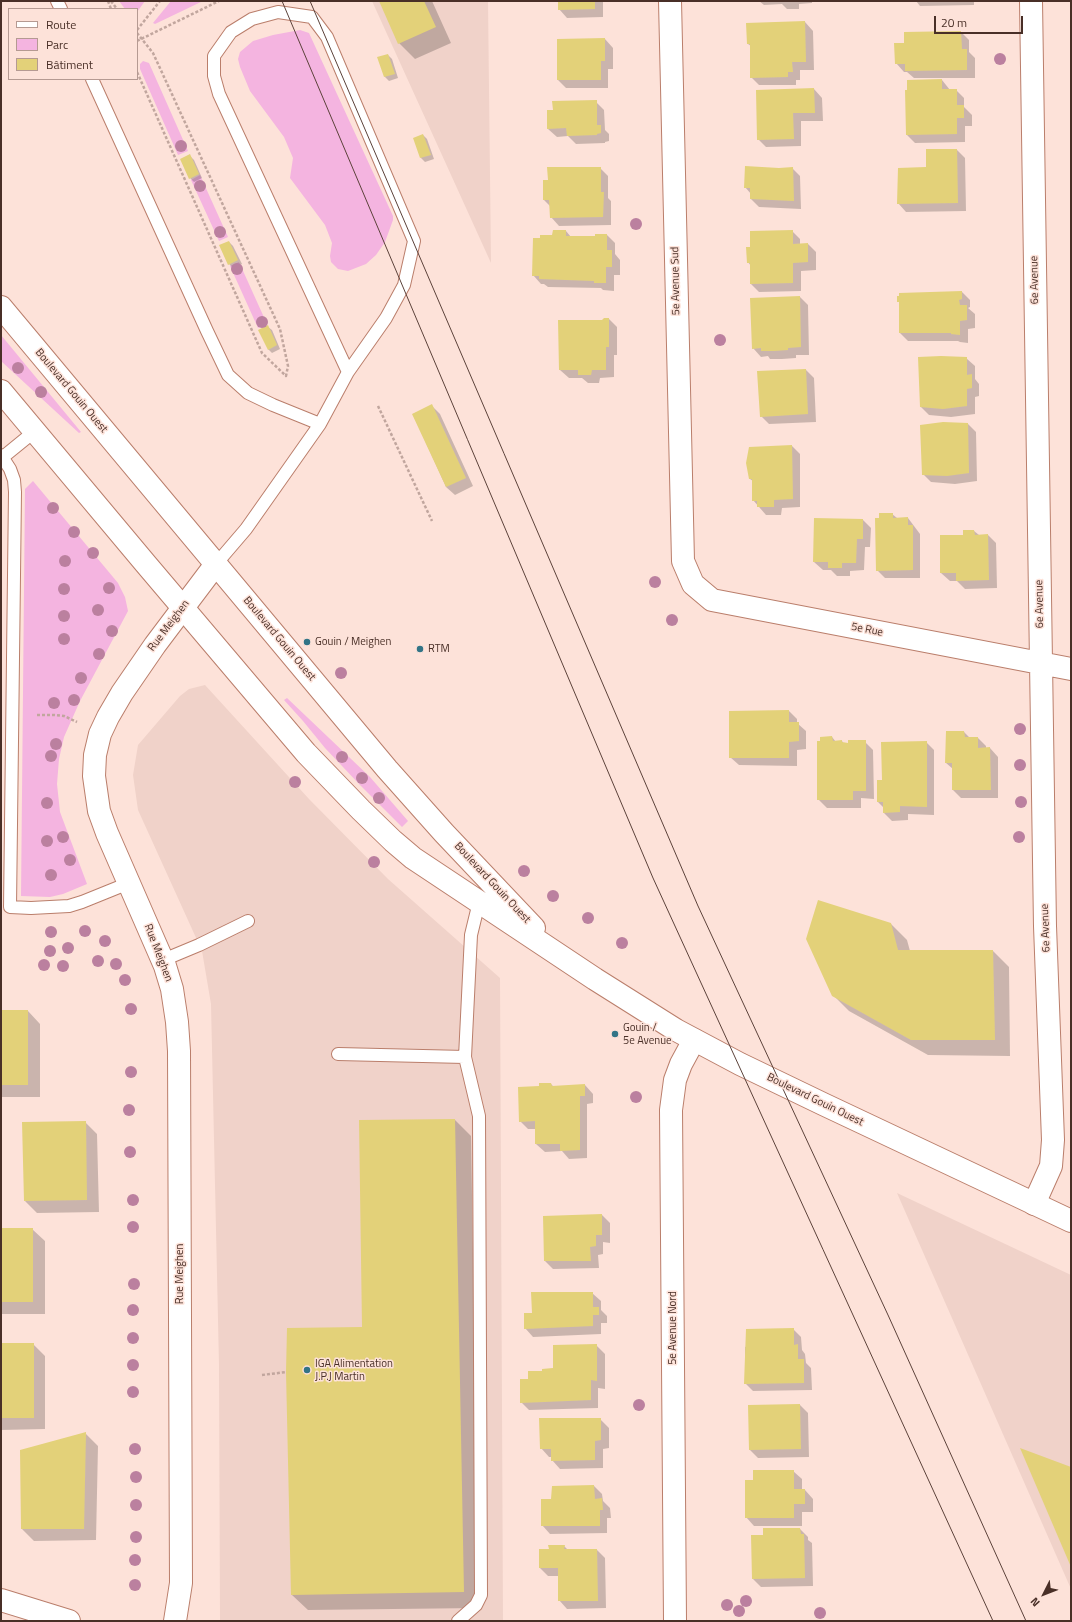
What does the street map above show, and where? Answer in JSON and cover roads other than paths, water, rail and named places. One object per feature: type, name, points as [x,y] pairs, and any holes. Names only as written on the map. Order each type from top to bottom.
[{"type":"street","name":"5e Avenue Sud","points":[[670,1],[682,561]]},
{"type":"street","name":"6e Avenue","points":[[1031,1],[1045,926],[1053,1140],[1051,1166],[1034,1204]]},
{"type":"street","name":"Boulevard Gouin Ouest","points":[[1,307],[423,810],[494,887],[568,961]]},
{"type":"street","name":"Boulevard Gouin Ouest","points":[[1,391],[298,743],[361,810],[413,858],[647,1013],[694,1040],[810,1098],[1071,1221]]},
{"type":"street","name":"5e Rue","points":[[682,561],[693,584],[712,600],[1071,669]]},
{"type":"street","name":"Rue Meighen","points":[[175,1621],[181,1583],[179,1051],[175,1007],[172,989],[163,960],[107,833],[99,811],[94,776],[95,755],[102,730],[118,699],[155,645],[216,564]]},
{"type":"street","name":"5e Avenue Nord","points":[[675,1621],[672,1110],[675,1080],[681,1064],[694,1040]]},
{"type":"street","points":[[1,1600],[69,1621]]},
{"type":"lane","name":"Rue Meighen","points":[[216,564],[246,529],[320,424],[348,372],[386,318],[404,285],[414,241],[326,37],[312,17],[278,12],[252,19],[231,32],[214,56],[214,76],[219,94],[348,372]]},
{"type":"lane","points":[[92,80],[228,375],[248,392],[273,405],[320,424]]},
{"type":"lane","points":[[35,431],[2,456],[10,468],[14,480],[15,492],[10,907],[31,908],[69,906],[129,883]]},
{"type":"lane","points":[[458,1621],[476,1605],[481,1595],[479,1116],[465,1058],[470,935],[479,902]]},
{"type":"lane","points":[[163,960],[199,945],[248,921]]},
{"type":"lane","points":[[338,1054],[465,1058]]},
{"type":"tram line","points":[[282,1],[653,878],[993,1621]]},
{"type":"tram line","points":[[310,1],[698,906],[888,1315],[1026,1621]]},
{"type":"place","name":"Gouin / Meighen","points":[[307,642]]},
{"type":"place","name":"RTM","points":[[420,649]]},
{"type":"place","name":"Gouin / 5e Avenue","points":[[615,1034]]},
{"type":"place","name":"IGA Alimentation J.P.J Martin","points":[[307,1370]]}]
